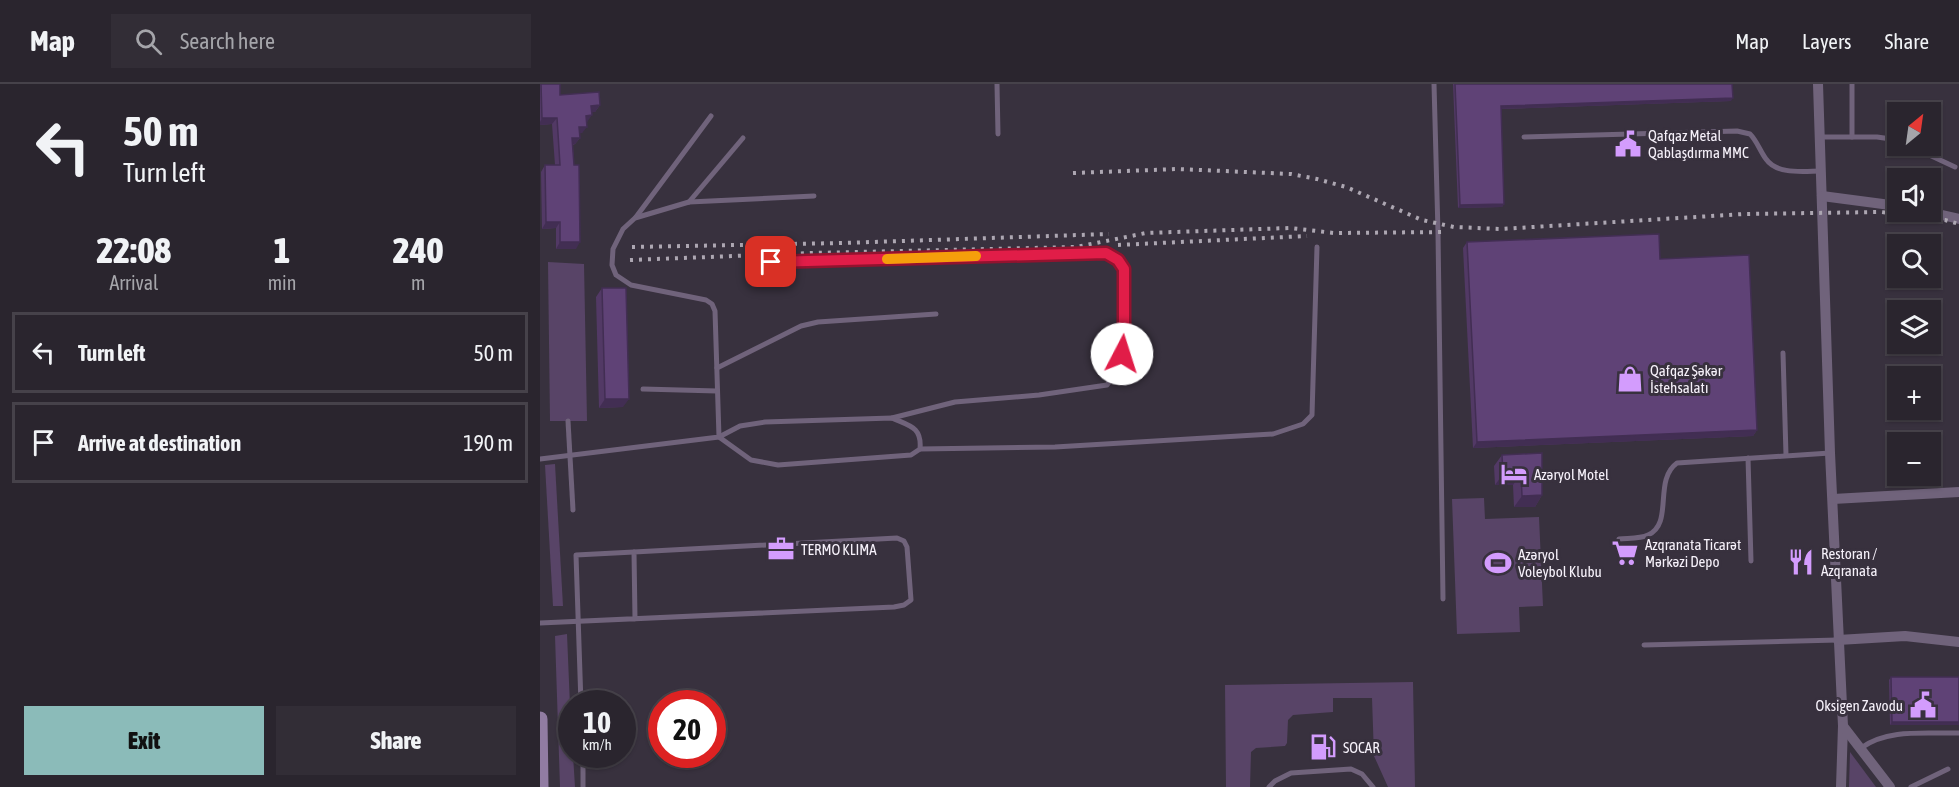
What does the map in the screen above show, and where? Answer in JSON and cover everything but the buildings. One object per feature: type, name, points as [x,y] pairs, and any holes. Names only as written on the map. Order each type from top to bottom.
[{"type":"main road","points":[[540,719],[541,787]]},
{"type":"street","points":[[1818,84],[1830,453],[1843,726],[1841,787]]},
{"type":"street","points":[[1822,196],[1887,205]]},
{"type":"street","points":[[1941,215],[1959,219]]},
{"type":"street","points":[[1833,499],[1959,492]]},
{"type":"street","points":[[1838,640],[1905,636],[1959,642]]},
{"type":"street","points":[[1843,726],[1890,787]]},
{"type":"lane","points":[[997,84],[998,134]]},
{"type":"lane","points":[[1434,84],[1443,599]]},
{"type":"lane","points":[[1852,84],[1852,137]]},
{"type":"lane","points":[[711,116],[635,218],[623,229],[613,249],[612,265],[616,275],[631,285],[706,300],[712,304],[715,311],[719,438]]},
{"type":"lane","points":[[1524,137],[1737,131],[1750,134],[1765,159],[1776,167],[1789,171],[1821,171]]},
{"type":"lane","points":[[1820,137],[1887,138]]},
{"type":"lane","points":[[689,202],[743,138]]},
{"type":"lane","points":[[1931,156],[1955,167]]},
{"type":"lane","points":[[635,218],[689,202],[814,196]]},
{"type":"lane","points":[[719,438],[752,460],[778,465],[911,455],[920,449],[1055,447],[1273,434],[1303,424],[1312,415],[1317,247]]},
{"type":"lane","points":[[540,459],[719,438],[740,426],[765,422],[892,418],[955,402],[1039,395],[1107,385],[1119,368],[1124,340],[1124,269],[1118,260],[1106,253],[771,262]]},
{"type":"lane","points":[[717,368],[801,326],[818,322],[936,314]]},
{"type":"lane","points":[[1783,353],[1786,455]]},
{"type":"lane","points":[[643,389],[717,391]]},
{"type":"lane","points":[[892,418],[914,428],[921,438],[920,449]]},
{"type":"lane","points":[[568,421],[573,510]]},
{"type":"lane","points":[[1619,539],[1643,537],[1655,530],[1661,518],[1667,472],[1677,463],[1830,453]]},
{"type":"lane","points":[[1748,458],[1751,561]]},
{"type":"lane","points":[[540,623],[579,622],[894,607],[904,605],[911,600],[907,547],[904,541],[897,538],[576,555],[579,622],[581,690]]},
{"type":"lane","points":[[634,552],[635,619]]},
{"type":"lane","points":[[1644,645],[1838,640]]},
{"type":"lane","points":[[1861,748],[1875,738],[1887,735],[1959,733]]},
{"type":"lane","points":[[583,768],[584,787]]},
{"type":"lane","points":[[1269,787],[1275,781],[1291,773],[1351,769],[1362,774],[1373,787]]},
{"type":"lane","points":[[1911,787],[1948,770]]},
{"type":"shaded area","points":[[548,262],[584,264],[587,421],[550,421]]},
{"type":"shaded area","points":[[555,464],[563,606],[553,606],[545,465]]},
{"type":"shaded area","name":"Azəryol Voleybol Klubu","points":[[1484,498],[1485,519],[1539,517],[1543,606],[1519,607],[1520,632],[1457,634],[1452,499]]},
{"type":"shaded area","points":[[567,634],[569,690],[558,690],[558,727],[555,636]]},
{"type":"shaded area","points":[[1413,682],[1415,787],[1388,787],[1374,756],[1372,698],[1333,698],[1333,712],[1293,715],[1288,720],[1285,746],[1256,748],[1251,752],[1250,787],[1226,787],[1225,685]]},
{"type":"shaded area","points":[[1850,752],[1876,787],[1849,787]]},
{"type":"shaded area","points":[[559,768],[574,768],[575,787],[560,787]]},
{"type":"railway","points":[[1073,173],[1178,169],[1291,174],[1346,187],[1422,220],[1454,227],[1501,229],[1744,214],[1881,212],[1945,220],[1959,224]]},
{"type":"railway","points":[[630,260],[1076,247],[1146,233],[1290,228],[1334,233],[1447,232]]},
{"type":"railway","points":[[632,247],[1109,234]]},
{"type":"railway","points":[[1118,245],[1307,236]]},
{"type":"slow traffic","points":[[887,259],[976,256]]},
{"type":"place","name":"Qafqaz Metal Qablaşdırma MMC","points":[[1628,144]]},
{"type":"place","name":"Qafqaz Şəkər İstehsalatı","points":[[1630,379]]},
{"type":"place","name":"Azəryol Motel","points":[[1514,474]]},
{"type":"place","name":"TERMO KLIMA","points":[[781,549]]},
{"type":"place","name":"Azqranata Ticarət Mərkəzi Depo","points":[[1625,553]]},
{"type":"place","name":"Restoran / Azqranata","points":[[1801,562]]},
{"type":"place","name":"Azəryol Voleybol Klubu","points":[[1498,563]]},
{"type":"place","name":"Oksigen Zavodu","points":[[1923,705]]},
{"type":"place","name":"SOCAR","points":[[1323,747]]},
{"type":"route","points":[[771,262],[1106,253],[1118,260],[1124,269],[1122,354]]}]
